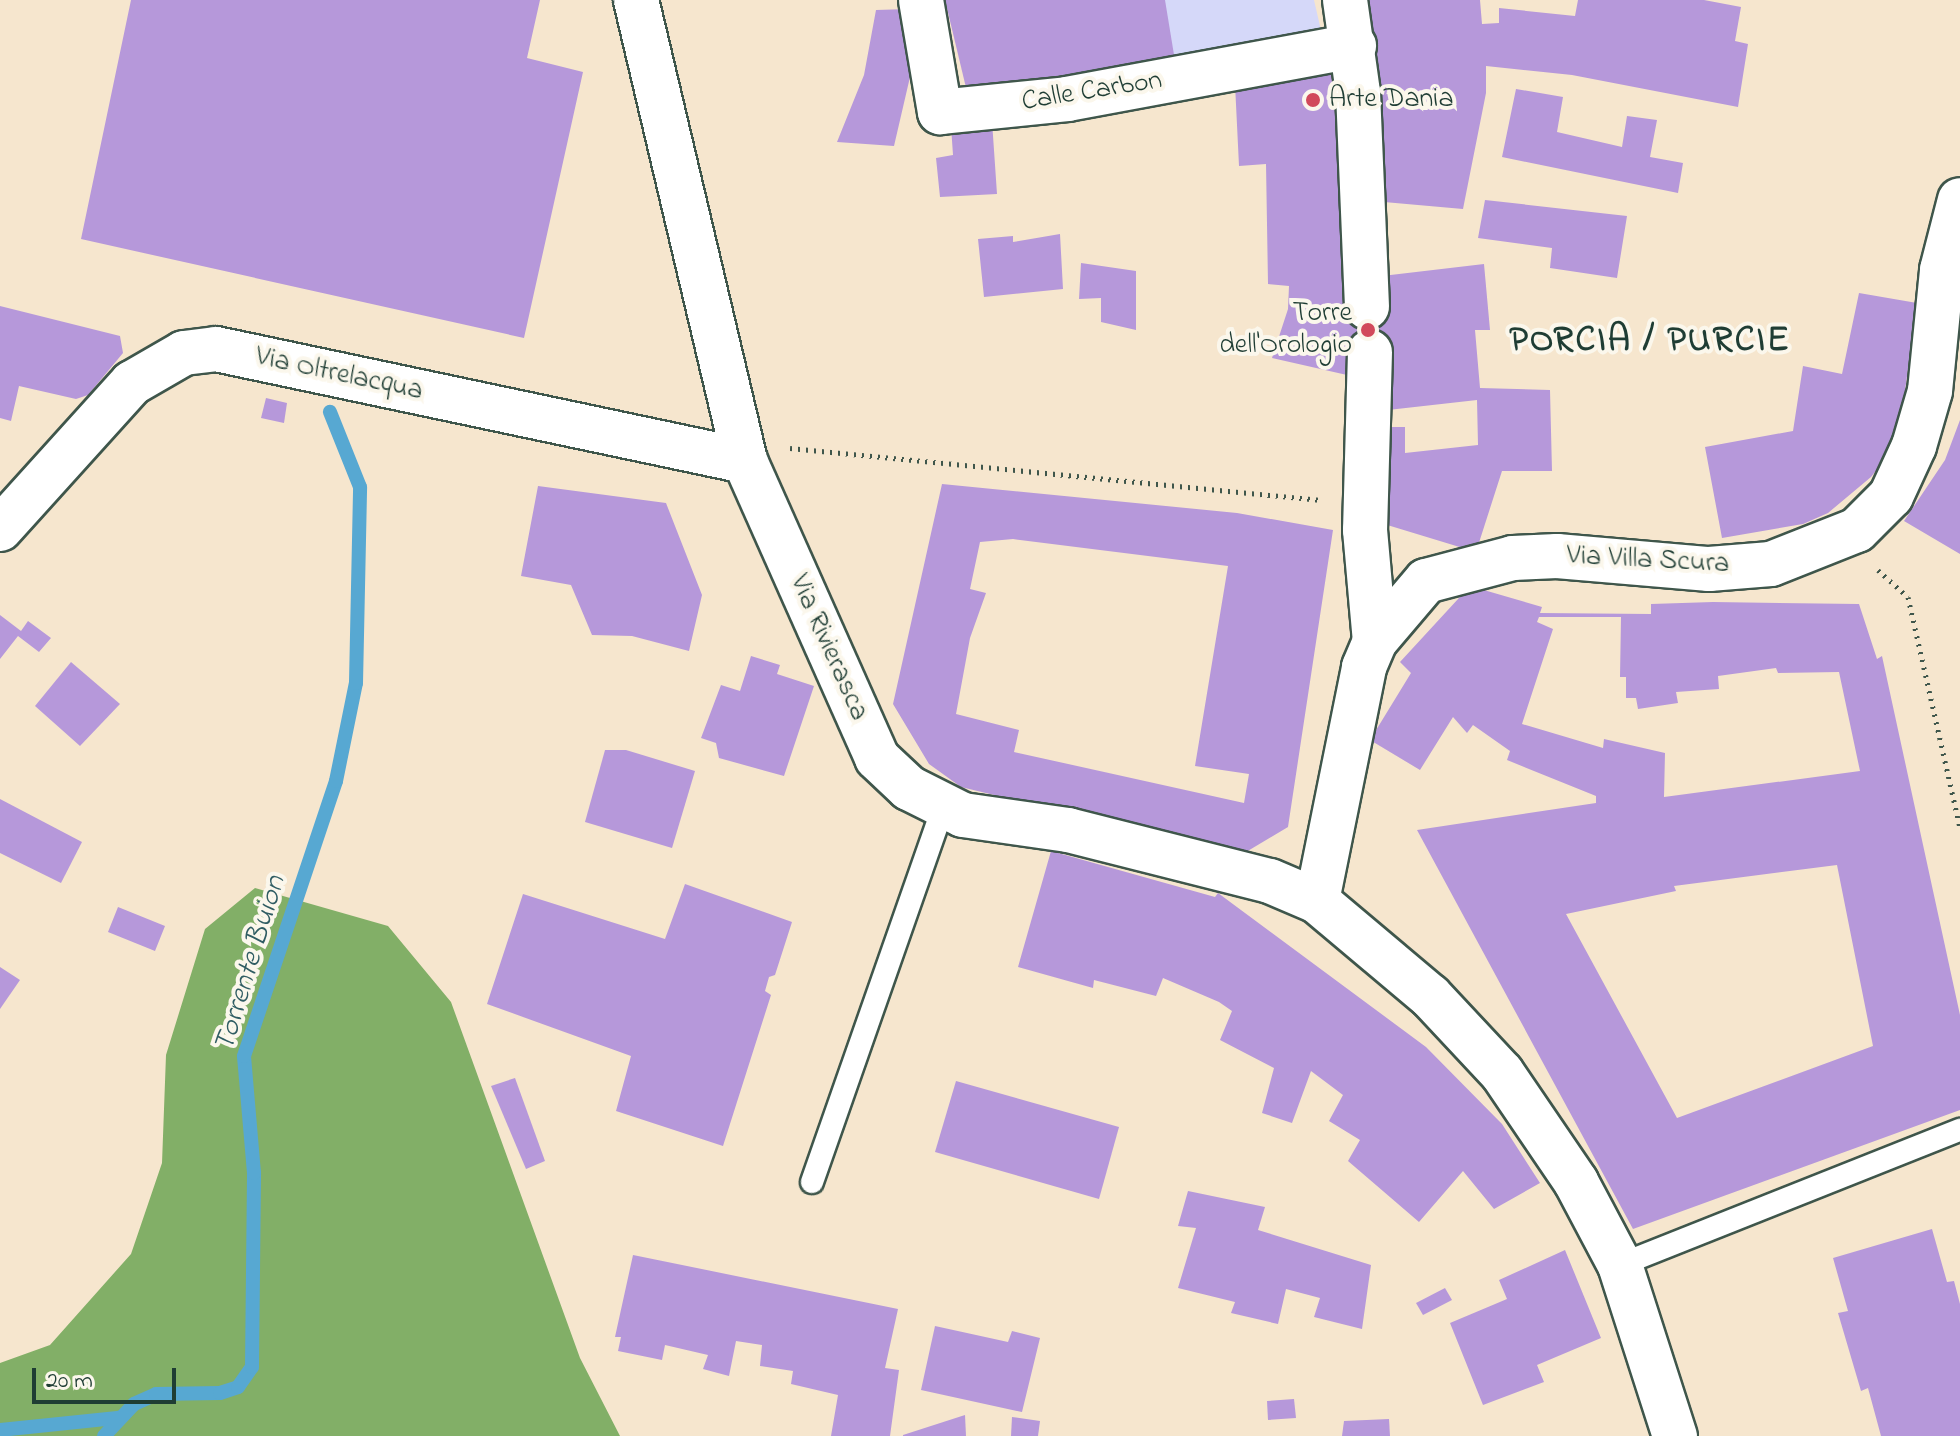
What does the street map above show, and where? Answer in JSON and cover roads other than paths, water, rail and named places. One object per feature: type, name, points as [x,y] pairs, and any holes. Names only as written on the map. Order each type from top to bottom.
[{"type":"street","name":"Via Rivierasca","points":[[636,0],[743,452],[877,758],[909,788],[943,808],[1068,830],[1270,881],[1317,901],[1430,996],[1502,1073],[1576,1182],[1620,1265],[1675,1436]]},
{"type":"street","name":"Calle Carbon","points":[[921,0],[940,112],[1067,99],[1354,46]]},
{"type":"street","points":[[1345,0],[1354,46],[1367,307]]},
{"type":"street","name":"Via Villa Scura","points":[[1317,901],[1355,705],[1375,641],[1426,581],[1449,571],[1557,556],[1709,569],[1756,565],[1807,553],[1857,530],[1891,496],[1914,446],[1930,391],[1942,270],[1960,200]]},
{"type":"street","name":"Via Oltrelacqua","points":[[0,529],[132,383],[184,353],[216,349],[743,452]]},
{"type":"street","points":[[1370,352],[1365,530],[1375,641]]},
{"type":"lane","points":[[812,1182],[943,808]]},
{"type":"lane","points":[[1620,1265],[1960,1130]]},
{"type":"waterway","name":"Torrente Buion","points":[[104,1436],[134,1404],[156,1394],[220,1393],[238,1387],[252,1367],[254,1173],[244,1056],[336,781],[356,683],[360,487],[330,412]]},
{"type":"waterway","points":[[0,1430],[117,1418]]},
{"type":"place","name":"Arte Dania","points":[[1313,100]]},
{"type":"place","name":"Torre dell'Orologio","points":[[1368,330]]},
{"type":"district","name":"PORCIA / PURCIE","points":[[1650,342]]}]
